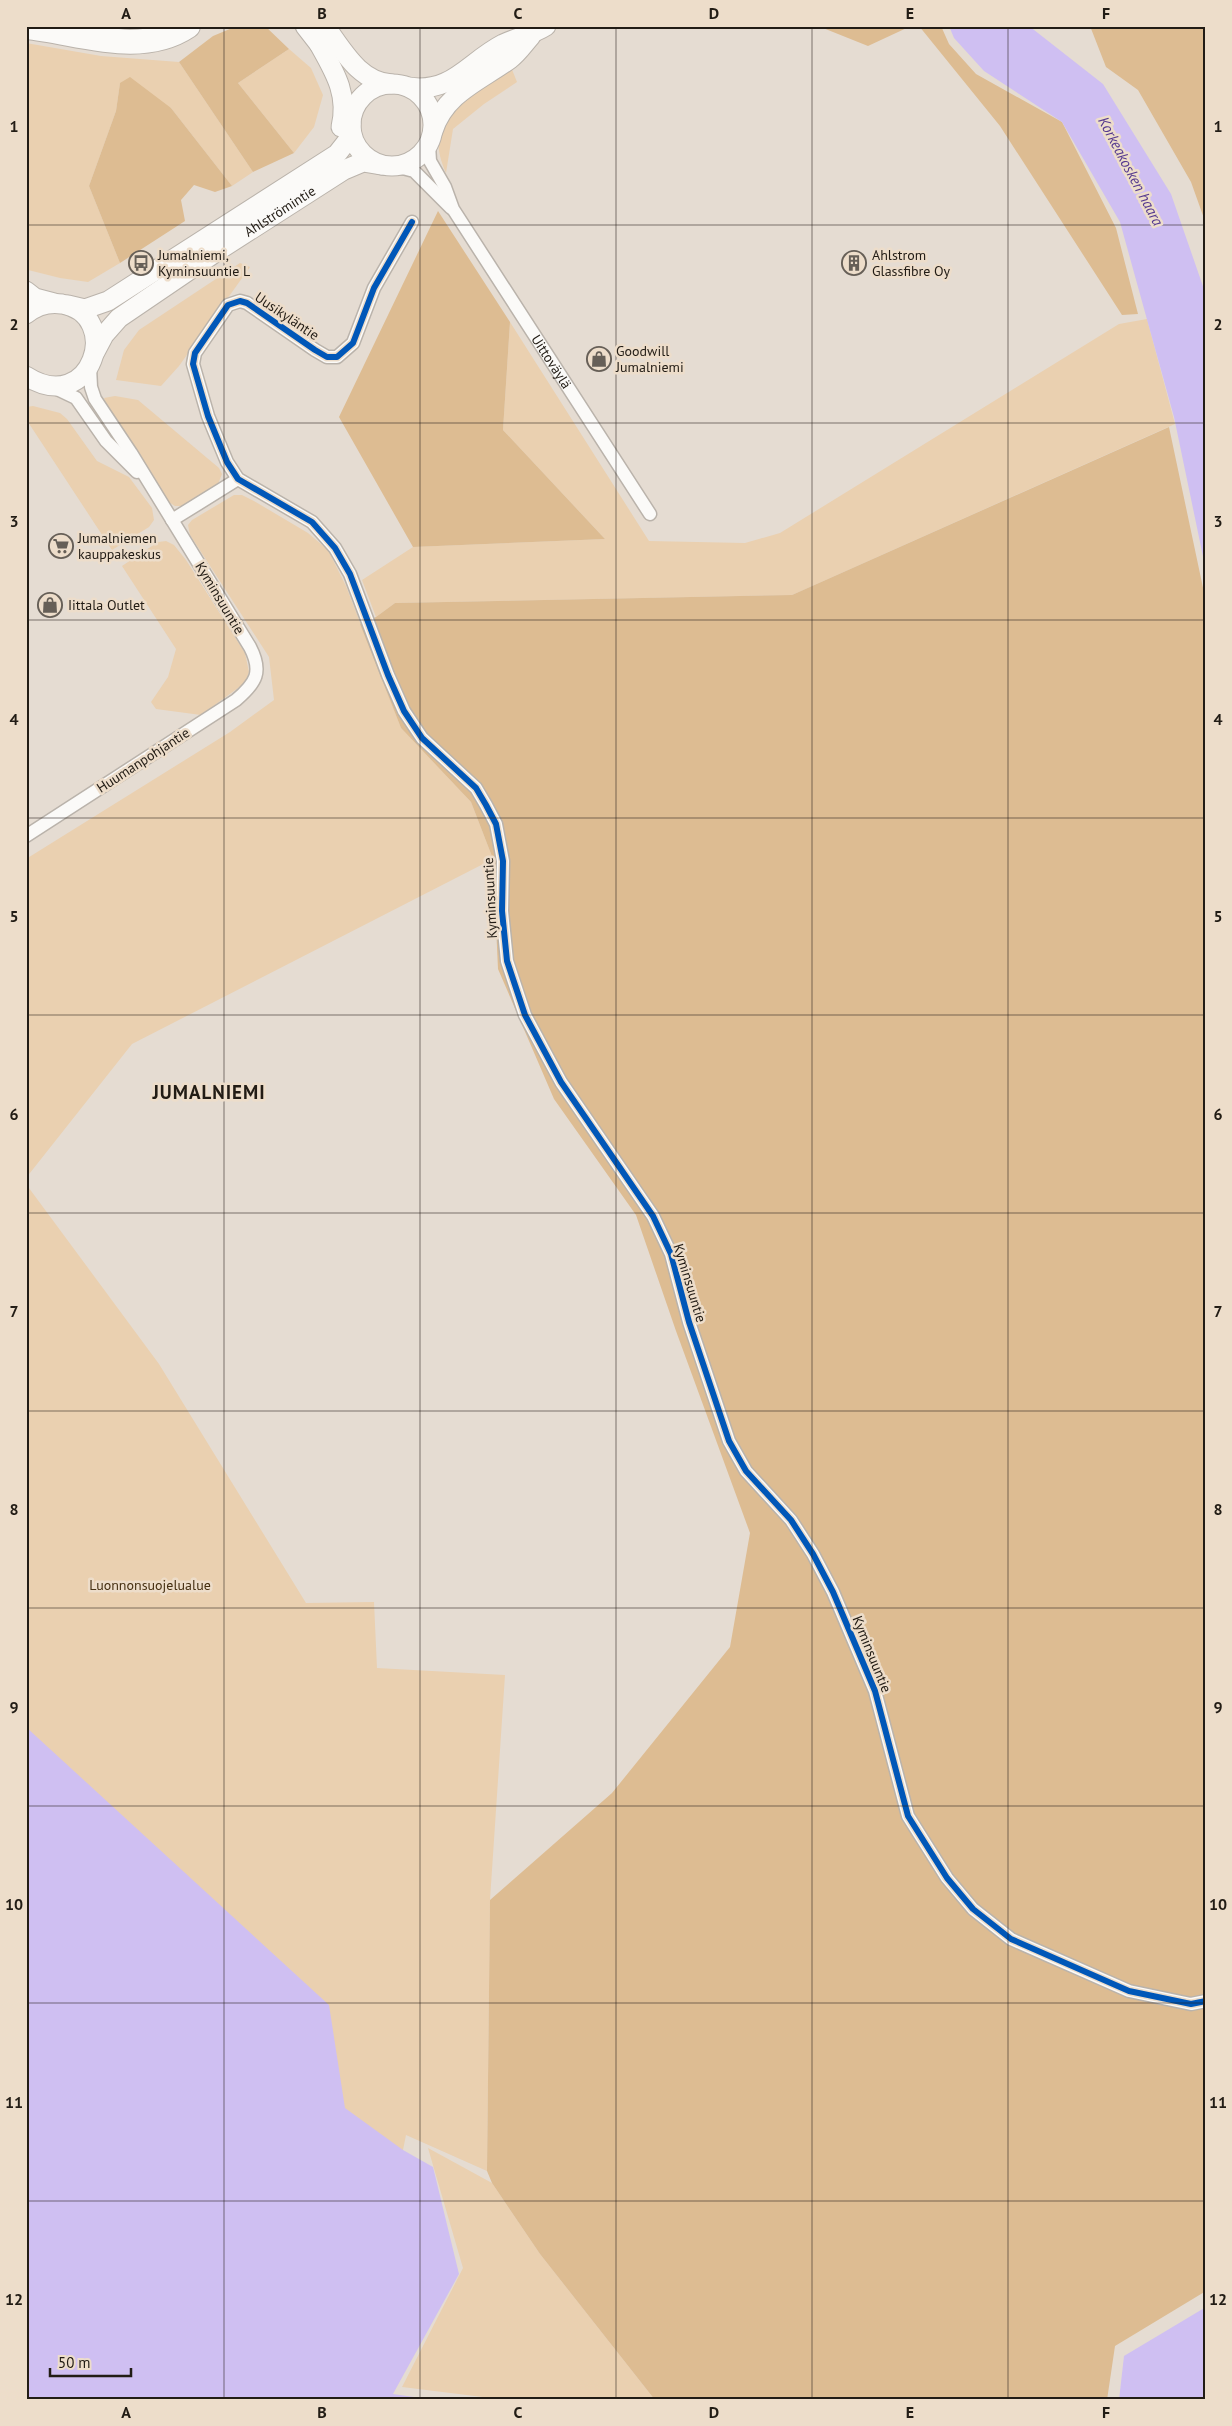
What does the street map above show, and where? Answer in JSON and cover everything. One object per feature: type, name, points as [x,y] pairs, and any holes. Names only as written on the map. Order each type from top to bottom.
[{"type":"highway","points":[[26,27],[138,42],[169,36],[188,26]]},
{"type":"street","points":[[305,26],[353,88],[355,100],[352,117],[353,137],[358,149],[368,159],[388,166],[408,163],[420,156],[431,138],[437,117],[450,100],[512,58],[539,31]]},
{"type":"street","points":[[325,26],[355,66],[367,77],[378,83],[426,90],[441,86],[504,44],[539,31]]},
{"type":"street","points":[[313,168],[326,155],[336,139],[342,122],[344,106],[336,75],[319,44]]},
{"type":"street","points":[[352,117],[360,99],[370,91],[382,85],[402,86],[419,94],[428,104],[433,117],[431,138]]},
{"type":"street","name":"Ahlströmintie","points":[[61,304],[85,309],[104,304],[345,146],[350,137],[352,117]]},
{"type":"street","name":"Uittoväylä","points":[[431,138],[430,161],[445,188],[453,209],[650,514]]},
{"type":"street","name":"Ahlströmintie","points":[[92,360],[104,335],[119,318],[219,250],[344,170],[364,162],[388,166]]},
{"type":"street","name":"Uittoväylä","points":[[388,166],[414,172],[453,209]]},
{"type":"street","name":"Uusikyläntie","points":[[238,479],[227,462],[208,416],[194,372],[195,353],[228,306],[240,301],[326,357],[337,357],[353,342],[374,288],[412,222]]},
{"type":"street","points":[[26,291],[35,298],[61,304],[79,312],[88,321],[94,333],[92,360],[77,380],[64,385],[35,382]]},
{"type":"street","points":[[26,314],[40,306],[61,304]]},
{"type":"street","name":"Kyminsuuntie","points":[[92,360],[91,387],[95,399],[172,520],[256,659],[255,680]]},
{"type":"street","name":"Kyminsuuntie","points":[[35,382],[67,392],[76,398],[106,441],[148,482]]},
{"type":"street","points":[[172,520],[238,479]]},
{"type":"street","name":"Kyminsuuntie","points":[[238,479],[312,522],[335,548],[350,574],[404,711],[422,738],[476,788],[496,824],[503,860],[502,911],[507,961],[525,1015],[560,1082],[653,1216],[671,1254],[689,1322],[729,1441],[746,1471],[791,1520],[813,1554],[833,1592],[875,1691],[908,1816],[947,1878],[973,1909],[1011,1939],[1128,1991],[1192,2004],[1206,2001]]},
{"type":"street","name":"Huumanpohjantie","points":[[26,836],[236,700],[248,690],[255,680]]},
{"type":"green space","points":[[26,43],[101,56],[179,62],[253,172],[232,186],[171,108],[120,83],[116,111],[89,186],[120,263],[88,282],[60,278],[28,270],[26,268]]},
{"type":"green space","points":[[289,49],[311,68],[323,95],[314,127],[294,153],[238,83]]},
{"type":"green space","points":[[511,67],[517,82],[484,104],[453,129],[446,173],[439,152],[439,135],[443,120],[464,97]]},
{"type":"green space","points":[[240,263],[250,267],[179,366],[161,386],[116,380],[124,350],[139,330]]},
{"type":"green space","points":[[1147,319],[1175,424],[792,595],[395,603],[376,617],[362,580],[413,547],[605,539],[503,430],[510,322],[649,541],[745,543],[780,533],[1119,324]]},
{"type":"green space","points":[[115,396],[138,400],[219,468],[222,474],[218,484],[182,506],[175,506],[167,501],[110,415],[104,398]]},
{"type":"green space","points":[[33,406],[60,413],[67,419],[97,461],[129,477],[152,508],[154,520],[149,527],[112,550],[26,419],[26,407]]},
{"type":"green space","points":[[234,495],[242,495],[254,501],[308,533],[328,550],[346,586],[401,728],[471,802],[493,859],[132,1044],[26,1178],[26,859],[230,732],[274,700],[269,657],[190,535],[188,525],[192,520]]},
{"type":"green space","points":[[166,541],[174,545],[186,560],[245,653],[249,672],[245,683],[201,715],[156,709],[151,702],[168,677],[176,649],[122,566],[158,542]]},
{"type":"green space","name":"Luonnonsuojelualue","points":[[26,1184],[159,1364],[306,1603],[374,1602],[377,1668],[505,1675],[490,1900],[487,2171],[406,2135],[403,2150],[349,2174],[26,1727]]},
{"type":"green space","points":[[428,2148],[492,2183],[540,2254],[655,2400],[507,2400],[402,2387],[463,2268]]},
{"type":"shaded area","points":[[237,26],[265,26],[289,49],[238,83],[294,153],[253,172],[179,62],[213,36]]},
{"type":"shaded area","points":[[818,26],[911,26],[868,46]]},
{"type":"shaded area","points":[[919,26],[941,26],[949,44],[976,74],[1062,122],[1116,228],[1138,314],[1122,315],[1000,126]]},
{"type":"shaded area","points":[[1090,26],[1206,26],[1206,224],[1191,182],[1138,90],[1106,67]]},
{"type":"shaded area","points":[[130,77],[171,108],[232,186],[215,192],[194,185],[181,200],[185,221],[120,263],[89,186],[116,111],[120,83]]},
{"type":"shaded area","points":[[438,211],[510,322],[503,430],[605,539],[413,547],[339,417]]},
{"type":"shaded area","points":[[1169,427],[1206,602],[1206,2291],[1115,2346],[1107,2400],[655,2400],[540,2254],[492,2183],[487,2171],[490,1900],[612,1793],[730,1647],[750,1533],[636,1215],[554,1099],[498,969],[493,859],[471,802],[401,728],[360,624],[376,617],[395,603],[792,595]]},
{"type":"water","name":"Korkeakosken haara","points":[[949,26],[1029,26],[1103,84],[1171,194],[1206,295],[1206,571],[1174,417],[1120,222],[1062,122],[984,71],[954,38]]},
{"type":"water","points":[[26,1727],[329,2005],[345,2108],[403,2150],[433,2167],[459,2274],[393,2394],[435,2400],[26,2400]]},
{"type":"water","points":[[1206,2307],[1206,2400],[1119,2400],[1124,2356]]},
{"type":"cycle path","points":[[412,222],[374,288],[353,343],[337,357],[327,357],[315,350],[247,303],[240,301],[228,305],[195,353],[193,364],[208,416],[227,462],[238,479],[312,522],[335,548],[350,574],[388,675],[404,711],[422,738],[476,788],[496,824],[503,861],[502,911],[507,961],[525,1015],[561,1082],[653,1216],[671,1254],[689,1322],[729,1441],[746,1471],[791,1520],[813,1554],[833,1592],[875,1691],[908,1816],[947,1878],[973,1909],[1011,1939],[1129,1991],[1191,2004],[1206,2001]]},
{"type":"place","name":"Jumalniemi, Kyminsuuntie L","points":[[141,263]]},
{"type":"place","name":"Ahlstrom Glassfibre Oy","points":[[854,263]]},
{"type":"place","name":"Goodwill Jumalniemi","points":[[599,359]]},
{"type":"place","name":"Jumalniemen kauppakeskus","points":[[61,546]]},
{"type":"place","name":"Iittala Outlet","points":[[50,605]]},
{"type":"district","name":"JUMALNIEMI","points":[[209,1092]]}]
